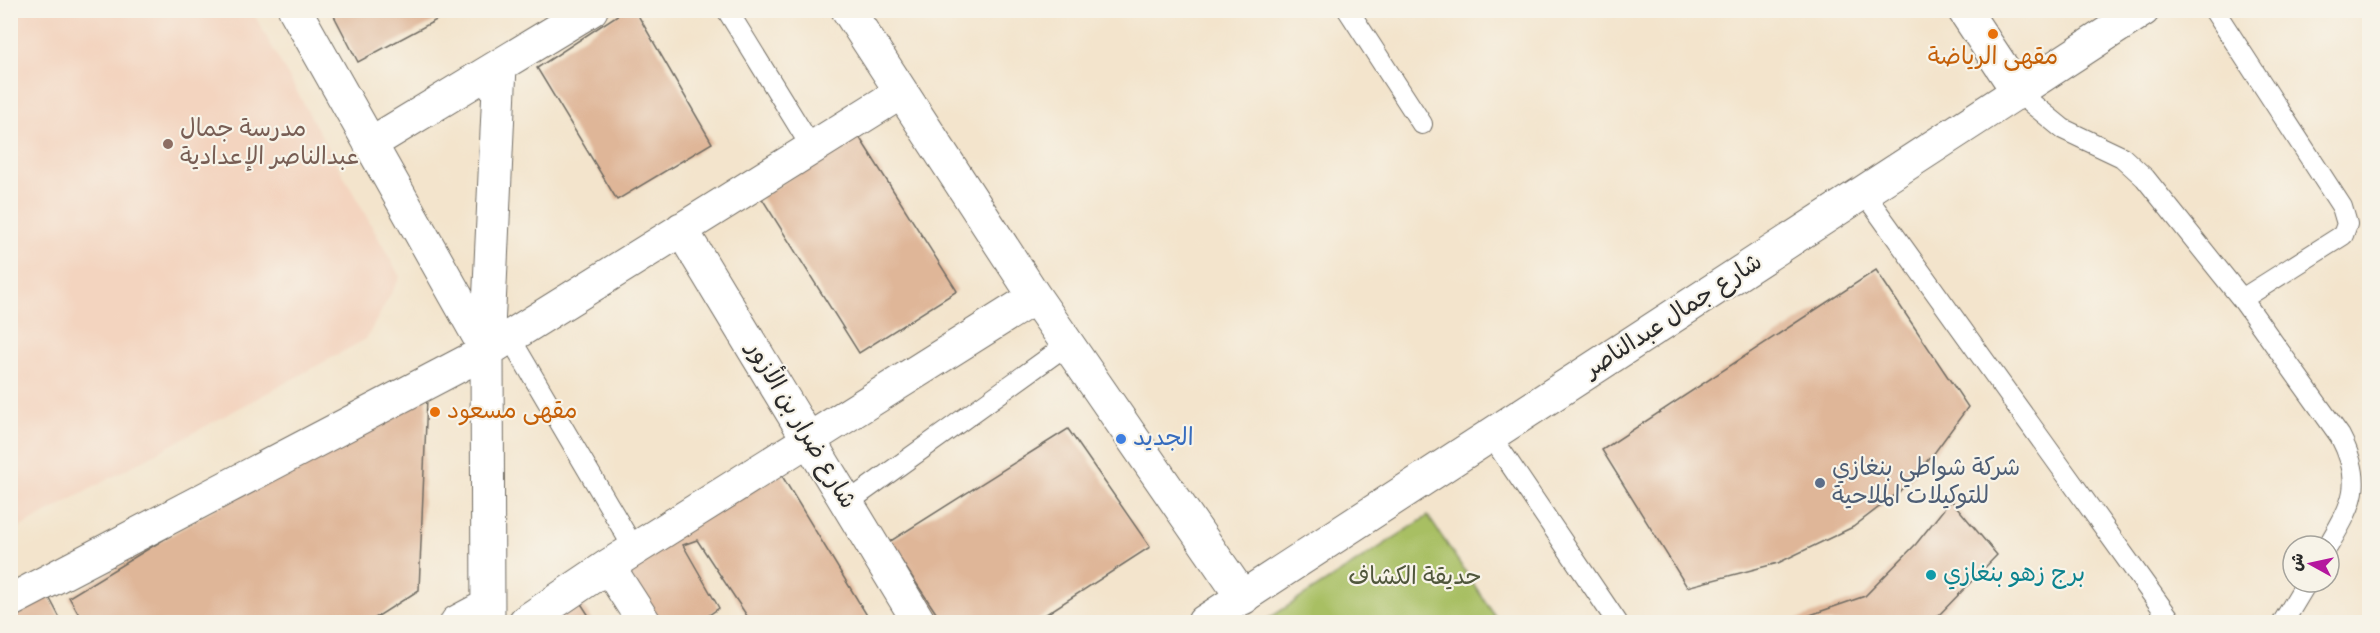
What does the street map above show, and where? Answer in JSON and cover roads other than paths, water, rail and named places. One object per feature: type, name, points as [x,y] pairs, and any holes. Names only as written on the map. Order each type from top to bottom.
[{"type":"street","points":[[295,10],[370,144],[498,344]]},
{"type":"street","points":[[370,144],[591,10]]},
{"type":"street","points":[[848,10],[1035,297],[1243,598]]},
{"type":"street","points":[[1964,10],[2019,93]]},
{"type":"street","name":"شارع جمال عبدالناصر","points":[[1204,622],[2019,93],[2143,10]]},
{"type":"street","points":[[457,622],[488,614],[498,344],[500,66]]},
{"type":"street","points":[[10,601],[498,344],[900,93]]},
{"type":"street","name":"شارع ضرار بن الأزور","points":[[681,229],[919,622]]},
{"type":"street","points":[[525,622],[621,558],[1035,297]]},
{"type":"street","points":[[621,558],[644,622]]},
{"type":"lane","points":[[728,10],[812,148]]},
{"type":"lane","points":[[1348,10],[1422,124]]},
{"type":"lane","points":[[2214,10],[2342,207],[2347,224],[2343,235],[2242,299]]},
{"type":"lane","points":[[2019,93],[2063,129],[2122,157],[2145,178],[2242,299],[2340,436],[2349,455],[2354,471],[2354,493],[2349,511],[2335,534]]},
{"type":"lane","points":[[1864,193],[2172,622]]},
{"type":"lane","points":[[498,344],[621,558]]},
{"type":"lane","points":[[846,503],[1068,344]]},
{"type":"lane","points":[[1491,436],[1617,622]]},
{"type":"lane","points":[[2283,622],[2300,594]]},
{"type":"place","name":"مقهى الرياضة","points":[[1993,34]]},
{"type":"place","name":"مدرسة جمال عبدالناصر الإعدادية","points":[[168,144]]},
{"type":"place","name":"مقهى مسعود","points":[[435,412]]},
{"type":"place","name":"الجديد","points":[[1121,439]]},
{"type":"place","name":"شركة شواطي بنغازي للتوكيلات الملاحية","points":[[1820,483]]},
{"type":"place","name":"برج زهو بنغازي","points":[[1931,575]]},
{"type":"park label","name":"حديقة الكشاف","points":[[1415,578]]}]
